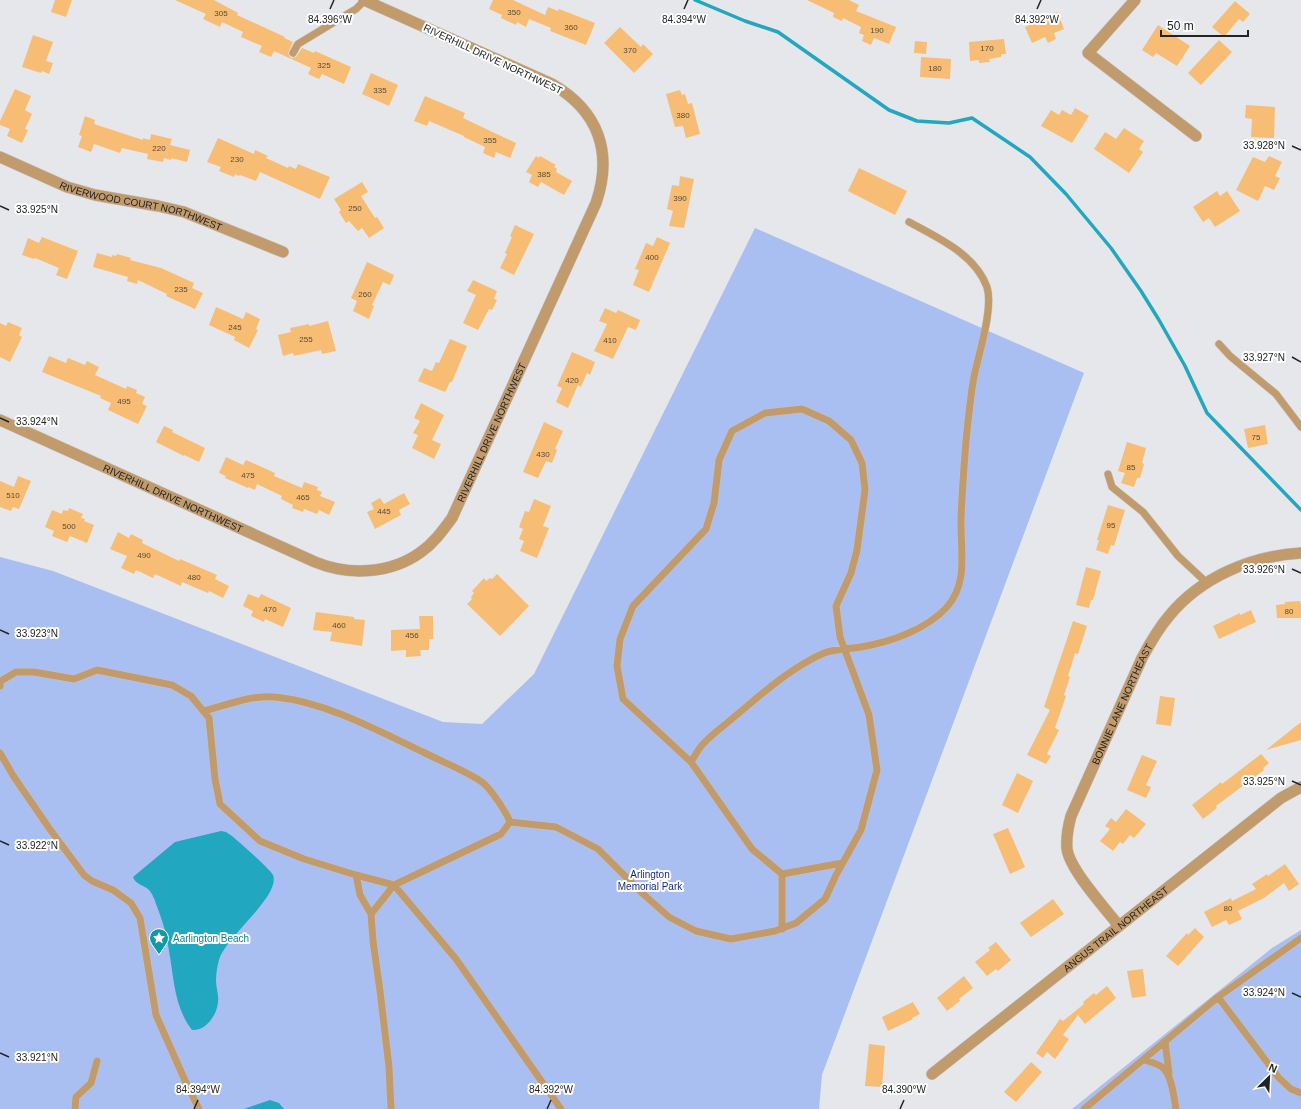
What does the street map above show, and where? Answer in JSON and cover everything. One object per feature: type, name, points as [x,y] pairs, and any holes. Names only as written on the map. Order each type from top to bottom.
[{"type":"street","name":"RIVERHILL DRIVE NORTHWEST","points":[[0,420],[315,562],[333,568],[348,571],[378,570],[401,563],[421,552],[439,536],[452,518],[596,203],[601,188],[603,158],[595,127],[577,102],[562,90],[552,84],[364,0]]},
{"type":"street","points":[[1136,0],[1088,53],[1196,136]]},
{"type":"street","name":"RIVERWOOD COURT NORTHWEST","points":[[0,157],[67,187],[95,195],[184,212],[283,252]]},
{"type":"street","name":"BONNIE LANE NORTHEAST","points":[[1119,926],[1073,868],[1067,850],[1067,830],[1071,816],[1139,665],[1154,636],[1169,615],[1190,595],[1207,583],[1238,566],[1262,558],[1301,553]]},
{"type":"street","name":"ANGUS TRAIL NORTHEAST","points":[[932,1074],[1281,798],[1301,788]]},
{"type":"lane","points":[[293,53],[298,44],[356,9],[364,0]]},
{"type":"lane","points":[[690,762],[704,743],[786,674],[826,653],[880,644],[904,636],[929,622],[946,609],[952,600],[961,578],[963,554],[961,520],[966,440],[973,382],[983,340],[988,305],[987,288],[978,270],[965,256],[938,238],[909,222]]},
{"type":"lane","points":[[1219,344],[1230,356],[1276,394],[1301,428]]},
{"type":"lane","points":[[510,822],[556,827],[598,849],[642,894],[669,918],[696,931],[731,939],[775,931],[796,923],[825,899],[842,863],[861,830],[877,770],[869,715],[840,637],[836,606],[851,573],[858,550],[865,490],[862,463],[852,440],[828,421],[802,409],[765,413],[732,431],[719,460],[714,503],[706,529],[633,606],[620,639],[617,666],[623,699],[690,762],[752,849],[782,874]]},
{"type":"lane","points":[[1108,474],[1112,487],[1143,512],[1178,556],[1207,583]]},
{"type":"lane","points":[[0,686],[1,681],[16,672],[34,672],[74,679],[97,670],[172,685],[191,696],[209,718],[215,779],[220,804],[260,840],[304,859],[394,885],[456,959],[561,1109]]},
{"type":"lane","points":[[204,712],[255,697],[275,697],[316,705],[378,730],[452,766],[483,783],[506,812],[510,822]]},
{"type":"lane","points":[[0,753],[14,777],[49,828],[84,875],[92,881],[113,890],[131,903],[140,918],[156,1015],[199,1109]]},
{"type":"lane","points":[[370,914],[394,885],[501,834],[510,822]]},
{"type":"lane","points":[[782,874],[842,863]]},
{"type":"lane","points":[[782,874],[782,929]]},
{"type":"lane","points":[[356,875],[360,895],[370,914],[389,1068],[391,1109]]},
{"type":"lane","points":[[1084,1109],[1218,997],[1301,938]]},
{"type":"lane","points":[[1218,997],[1279,1078],[1292,1089],[1301,1093]]},
{"type":"lane","points":[[1165,1042],[1169,1077],[1176,1109]]},
{"type":"lane","points":[[1144,1060],[1157,1064],[1164,1069],[1169,1077]]},
{"type":"lane","points":[[75,1109],[76,1097],[91,1083],[97,1061]]},
{"type":"green space","name":"Arlington Memorial Park","points":[[755,228],[1084,373],[822,1075],[819,1109],[0,1109],[0,557],[53,571],[443,722],[482,724],[534,674]]},
{"type":"green space","points":[[1301,930],[1301,1109],[1072,1109],[1272,948]]},
{"type":"shaded area","points":[[221,831],[232,836],[266,867],[273,875],[273,884],[269,894],[224,950],[219,960],[216,978],[218,1002],[213,1017],[202,1028],[192,1030],[186,1021],[178,1002],[167,939],[155,901],[149,890],[136,882],[133,877],[175,842]]},
{"type":"shaded area","points":[[270,1100],[279,1103],[284,1109],[244,1109]]},
{"type":"building","points":[[55,0],[72,0],[66,17],[51,12]]},
{"type":"building","points":[[175,0],[214,0],[238,13],[237,15],[293,42],[288,53],[291,58],[296,57],[302,48],[314,53],[315,51],[351,67],[344,84],[322,74],[319,79],[308,74],[311,68],[274,51],[271,57],[259,52],[262,46],[241,37],[243,32],[222,22],[220,27],[203,19],[206,14]]},
{"type":"building","points":[[493,0],[513,0],[545,15],[548,7],[558,11],[559,9],[595,23],[586,45],[550,31],[551,28],[529,19],[526,27],[517,22],[516,25],[501,18],[502,15],[489,9]]},
{"type":"building","points":[[807,0],[849,0],[859,5],[856,11],[896,27],[889,44],[874,38],[871,45],[862,41],[864,35],[859,33],[861,27],[843,18],[842,21],[833,17],[834,13]]},
{"type":"building","points":[[1235,1],[1250,14],[1243,22],[1239,19],[1224,37],[1212,27]]},
{"type":"building","points":[[1057,12],[1064,29],[1054,33],[1056,39],[1048,43],[1045,37],[1032,43],[1025,27]]},
{"type":"building","points":[[1158,25],[1190,46],[1177,66],[1156,53],[1153,57],[1142,50]]},
{"type":"building","points":[[620,27],[641,47],[643,44],[653,54],[634,73],[604,43]]},
{"type":"building","points":[[33,35],[53,42],[46,61],[53,63],[49,74],[22,67]]},
{"type":"building","points":[[1004,39],[1006,54],[1001,54],[1001,57],[989,59],[990,62],[979,63],[979,60],[970,61],[969,42]]},
{"type":"building","points":[[1219,40],[1232,52],[1201,85],[1188,73]]},
{"type":"building","points":[[915,41],[927,42],[926,54],[914,53]]},
{"type":"building","points":[[921,57],[951,59],[950,79],[920,77]]},
{"type":"building","points":[[371,73],[398,85],[389,106],[362,94]]},
{"type":"building","points":[[15,89],[31,96],[25,110],[32,114],[25,129],[28,130],[22,143],[7,136],[10,129],[0,125],[0,121]]},
{"type":"building","points":[[680,90],[682,95],[685,94],[688,104],[692,103],[700,134],[686,138],[683,126],[675,127],[666,94]]},
{"type":"building","points":[[425,96],[465,113],[463,118],[516,143],[510,158],[496,152],[494,158],[483,153],[485,147],[464,136],[429,121],[427,126],[414,121]]},
{"type":"building","points":[[1246,105],[1275,107],[1274,138],[1251,137],[1252,119],[1245,118]]},
{"type":"building","points":[[1075,108],[1089,116],[1072,143],[1041,126],[1051,110],[1059,115],[1062,110],[1071,115]]},
{"type":"building","points":[[85,116],[95,120],[94,124],[143,140],[143,138],[150,140],[151,134],[172,139],[170,145],[190,150],[187,162],[171,158],[171,160],[164,158],[163,162],[147,159],[148,154],[122,148],[120,153],[94,144],[91,152],[78,147],[82,136],[79,135]]},
{"type":"building","points":[[1124,128],[1144,141],[1139,149],[1143,152],[1129,173],[1094,149],[1105,132],[1116,139]]},
{"type":"building","points":[[218,138],[254,154],[255,150],[268,156],[266,158],[288,168],[289,166],[296,169],[298,164],[330,177],[320,199],[260,172],[256,181],[235,174],[234,177],[219,171],[221,167],[207,162]]},
{"type":"building","points":[[536,156],[539,158],[540,156],[556,165],[554,167],[557,169],[556,172],[572,181],[564,195],[541,182],[538,187],[529,182],[532,175],[526,172]]},
{"type":"building","points":[[1269,156],[1282,162],[1275,176],[1280,178],[1274,190],[1265,186],[1258,201],[1236,190],[1253,157],[1265,162]]},
{"type":"building","points":[[859,168],[907,191],[895,215],[848,191]]},
{"type":"building","points":[[680,176],[694,179],[684,228],[669,226],[673,211],[667,209],[672,185],[679,186]]},
{"type":"building","points":[[362,182],[368,192],[361,196],[375,218],[377,217],[384,228],[369,238],[362,228],[358,231],[349,221],[346,223],[339,212],[341,210],[334,199]]},
{"type":"building","points":[[1217,191],[1220,196],[1227,191],[1240,211],[1215,227],[1209,218],[1203,222],[1193,207]]},
{"type":"building","points":[[515,225],[534,234],[514,275],[500,268],[507,254],[505,253],[512,237],[510,236]]},
{"type":"building","points":[[42,237],[78,251],[67,279],[56,275],[59,268],[35,258],[22,255],[28,238],[39,243]]},
{"type":"building","points":[[657,237],[670,243],[649,292],[633,285],[639,270],[635,269],[646,243],[653,246]]},
{"type":"building","points":[[97,253],[112,257],[112,255],[116,256],[117,254],[131,258],[130,260],[161,268],[194,283],[192,288],[203,293],[195,309],[166,296],[167,294],[138,280],[137,284],[127,281],[128,277],[93,267]]},
{"type":"building","points":[[367,262],[394,275],[390,285],[383,282],[372,305],[374,306],[369,319],[353,311],[357,301],[351,298]]},
{"type":"building","points":[[473,280],[497,291],[494,299],[497,300],[492,310],[489,309],[478,330],[463,323],[476,295],[467,291]]},
{"type":"building","points":[[216,307],[243,319],[246,312],[260,319],[256,329],[258,330],[249,348],[234,340],[235,337],[209,325]]},
{"type":"building","points":[[605,308],[616,313],[618,310],[640,320],[636,330],[628,327],[613,359],[594,351],[607,324],[599,321]]},
{"type":"building","points":[[328,321],[336,351],[322,354],[321,350],[294,356],[293,353],[283,356],[278,335],[291,332],[290,328],[309,324],[309,326]]},
{"type":"building","points":[[8,322],[22,328],[19,335],[22,337],[10,362],[0,357],[0,323],[6,326]]},
{"type":"building","points":[[450,339],[467,346],[452,382],[450,382],[445,392],[418,381],[424,368],[432,371],[436,362],[439,363]]},
{"type":"building","points":[[572,352],[595,362],[590,375],[587,373],[581,387],[578,385],[568,408],[556,402],[562,388],[557,386]]},
{"type":"building","points":[[49,356],[66,363],[68,358],[85,365],[87,361],[99,367],[95,375],[126,389],[127,386],[137,390],[136,393],[145,397],[142,404],[147,406],[138,424],[108,410],[111,403],[100,398],[101,396],[42,372]]},
{"type":"building","points":[[421,403],[444,415],[432,440],[441,444],[434,459],[412,448],[418,435],[413,433],[420,421],[414,418]]},
{"type":"building","points":[[544,422],[563,431],[555,449],[557,450],[552,463],[546,461],[538,478],[523,472]]},
{"type":"building","points":[[1265,425],[1268,444],[1248,448],[1244,429]]},
{"type":"building","points":[[164,426],[173,430],[172,432],[205,448],[199,462],[156,442]]},
{"type":"building","points":[[1127,442],[1146,448],[1140,478],[1137,478],[1134,487],[1121,483],[1125,473],[1118,471]]},
{"type":"building","points":[[226,457],[243,465],[246,460],[275,473],[274,476],[302,488],[304,482],[318,487],[317,490],[322,492],[320,496],[335,502],[329,515],[319,510],[317,514],[304,509],[303,512],[292,508],[293,505],[281,499],[282,496],[257,484],[255,490],[225,478],[226,476],[219,473]]},
{"type":"building","points":[[18,476],[31,481],[19,509],[13,507],[11,511],[0,507],[0,481],[14,487]]},
{"type":"building","points":[[404,493],[410,504],[399,510],[401,515],[375,529],[367,512],[374,509],[371,503],[380,498],[384,504]]},
{"type":"building","points":[[534,499],[551,506],[543,526],[549,528],[537,558],[520,551],[524,541],[519,539],[523,529],[519,527],[525,511],[529,512]]},
{"type":"building","points":[[1108,505],[1125,510],[1114,546],[1111,545],[1108,554],[1096,550],[1099,540],[1097,540]]},
{"type":"building","points":[[69,508],[83,514],[81,518],[85,519],[84,521],[94,525],[87,543],[70,536],[67,542],[52,536],[54,531],[45,527],[52,510],[62,514],[63,510],[68,511]]},
{"type":"building","points":[[118,532],[129,538],[131,534],[143,540],[142,543],[179,561],[180,559],[217,575],[215,579],[229,586],[223,598],[209,591],[208,593],[182,582],[181,586],[155,574],[153,578],[136,570],[134,574],[121,568],[127,556],[110,549]]},
{"type":"building","points":[[1086,567],[1101,571],[1093,600],[1091,600],[1089,608],[1076,605]]},
{"type":"building","points":[[497,574],[529,606],[500,636],[467,604],[472,599],[471,597],[474,593],[472,591],[484,578],[486,581],[490,578],[492,579]]},
{"type":"building","points":[[248,594],[259,598],[261,594],[291,608],[283,627],[265,619],[264,622],[251,616],[253,611],[243,606]]},
{"type":"building","points":[[1300,601],[1301,618],[1277,618],[1276,605],[1285,604],[1285,602]]},
{"type":"building","points":[[1251,610],[1256,622],[1219,639],[1213,626],[1240,613],[1240,615]]},
{"type":"building","points":[[316,612],[365,620],[362,646],[330,641],[332,632],[313,630]]},
{"type":"building","points":[[419,616],[433,616],[433,639],[429,639],[429,650],[420,650],[421,656],[406,657],[406,650],[391,651],[391,630],[420,629]]},
{"type":"building","points":[[1073,621],[1087,626],[1078,654],[1075,653],[1068,676],[1070,677],[1064,695],[1066,696],[1055,728],[1059,730],[1047,754],[1051,756],[1046,764],[1027,755],[1050,710],[1044,707]]},
{"type":"building","points":[[1160,696],[1175,698],[1171,726],[1156,724]]},
{"type":"building","points":[[1301,722],[1301,740],[1266,750]]},
{"type":"building","points":[[1261,754],[1269,763],[1263,768],[1264,770],[1216,806],[1217,808],[1203,819],[1192,805],[1221,782],[1222,784]]},
{"type":"building","points":[[1142,755],[1157,761],[1146,785],[1151,787],[1146,798],[1127,790]]},
{"type":"building","points":[[1017,773],[1033,781],[1018,813],[1002,805]]},
{"type":"building","points":[[1126,809],[1146,824],[1134,838],[1130,835],[1123,844],[1120,842],[1113,851],[1100,841],[1110,829],[1105,826],[1111,818],[1116,822]]},
{"type":"building","points":[[1008,828],[1025,867],[1010,874],[993,834]]},
{"type":"building","points":[[1285,864],[1299,884],[1289,891],[1284,883],[1264,898],[1238,911],[1242,919],[1229,925],[1226,920],[1212,927],[1204,912],[1231,898],[1232,901],[1256,889],[1252,884],[1267,874],[1268,876]]},
{"type":"building","points":[[1053,899],[1064,914],[1031,937],[1020,923]]},
{"type":"building","points":[[1195,928],[1204,937],[1178,966],[1166,956],[1187,933],[1188,935]]},
{"type":"building","points":[[996,942],[1011,960],[998,971],[996,969],[987,976],[975,962],[990,950],[988,948]]},
{"type":"building","points":[[1143,969],[1146,996],[1132,998],[1127,971]]},
{"type":"building","points":[[964,976],[973,988],[947,1011],[937,998]]},
{"type":"building","points":[[1107,986],[1116,998],[1085,1024],[1078,1015],[1063,1035],[1069,1039],[1055,1059],[1047,1052],[1043,1058],[1036,1053],[1060,1019],[1063,1021],[1084,1004],[1083,1002],[1094,993],[1096,995]]},
{"type":"building","points":[[913,1002],[920,1014],[888,1031],[882,1017]]},
{"type":"building","points":[[869,1044],[885,1046],[882,1087],[865,1086]]},
{"type":"building","points":[[1031,1062],[1042,1072],[1016,1102],[1004,1092]]},
{"type":"waterway","points":[[695,0],[745,21],[778,32],[889,110],[917,121],[949,123],[972,118],[1030,157],[1066,194],[1111,248],[1141,291],[1185,366],[1207,413],[1301,510]]},
{"type":"place","name":"Aarlington Beach","points":[[159,955]]}]
